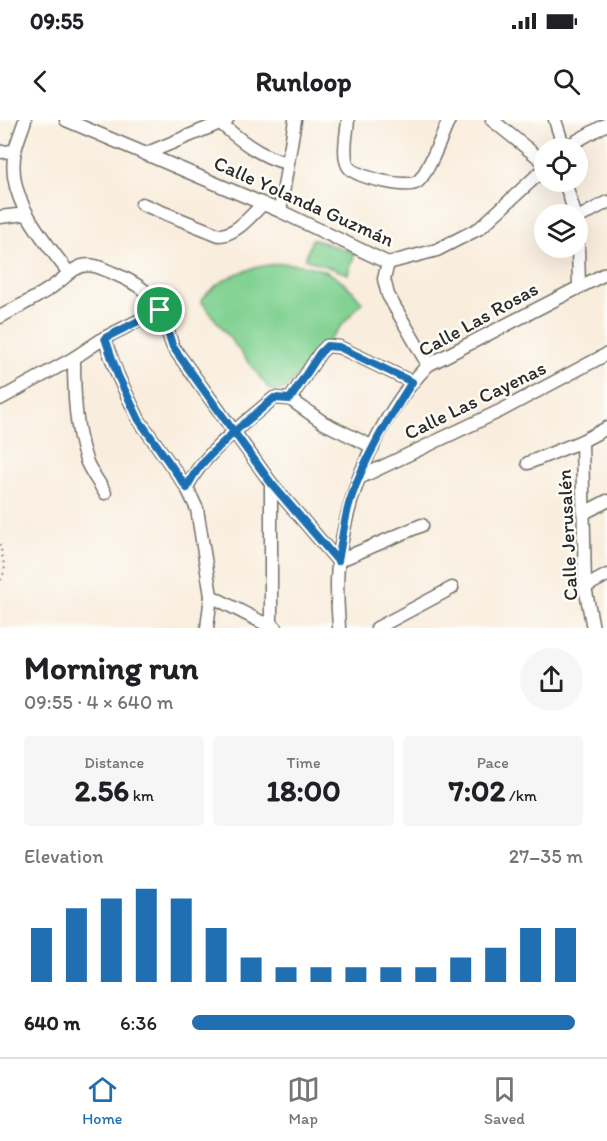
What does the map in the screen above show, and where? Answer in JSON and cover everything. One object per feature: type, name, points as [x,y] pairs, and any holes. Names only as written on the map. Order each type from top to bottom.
[{"type":"street","points":[[25,120],[15,151],[14,178],[26,214],[69,273]]},
{"type":"street","name":"Calle Yolanda Guzmán","points":[[66,120],[280,211],[388,263],[437,250],[480,228],[534,179]]},
{"type":"street","points":[[280,211],[295,120]]},
{"type":"street","points":[[348,120],[345,158],[348,168],[356,175],[408,186],[417,182],[424,174],[448,120]]},
{"type":"street","points":[[492,120],[534,154]]},
{"type":"street","points":[[555,120],[561,138]]},
{"type":"street","points":[[145,154],[221,121],[246,144],[276,160],[287,163]]},
{"type":"street","points":[[582,138],[607,124]]},
{"type":"street","points":[[0,152],[15,151]]},
{"type":"street","points":[[588,211],[607,202]]},
{"type":"street","points":[[142,204],[219,236],[233,231],[263,204]]},
{"type":"street","points":[[0,217],[26,214]]},
{"type":"street","points":[[578,258],[579,287]]},
{"type":"street","points":[[388,263],[384,279],[388,295],[429,365]]},
{"type":"street","points":[[0,316],[84,266],[98,266],[145,289],[160,310],[173,347],[271,483],[338,561],[422,525]]},
{"type":"street","name":"Calle Las Rosas","points":[[339,628],[338,561],[349,503],[373,447],[412,382],[429,365],[607,273]]},
{"type":"street","points":[[0,399],[105,338],[160,310]]},
{"type":"street","points":[[105,338],[118,376],[139,420],[187,488],[197,509],[211,596],[207,628]]},
{"type":"street","points":[[290,399],[327,346],[339,347],[412,382]]},
{"type":"street","name":"Calle Las Cayenas","points":[[359,478],[502,410],[607,354]]},
{"type":"street","points":[[74,358],[74,383],[80,438],[87,462],[105,492]]},
{"type":"street","points":[[187,488],[191,477],[199,467],[234,432],[274,398],[290,399],[324,423],[373,447]]},
{"type":"street","points":[[528,463],[607,428]]},
{"type":"street","name":"Calle Jerusalén","points":[[582,441],[585,587],[593,628]]},
{"type":"street","points":[[211,596],[273,628],[271,483]]},
{"type":"street","points":[[584,513],[607,501]]},
{"type":"street","points":[[585,587],[607,575]]},
{"type":"street","points":[[377,628],[452,588]]},
{"type":"path","points":[[0,544],[5,570],[0,582]]},
{"type":"green space","points":[[312,239],[355,253],[348,274],[305,259]]},
{"type":"green space","points":[[281,263],[317,268],[327,272],[345,284],[362,302],[286,389],[275,392],[269,389],[201,301],[217,285],[237,274]]},
{"type":"route","points":[[160,310],[105,338],[118,376],[139,420],[187,488],[191,477],[199,467],[234,432],[271,483],[338,561],[349,503],[359,478],[377,438],[412,382],[339,347],[327,346],[290,399],[274,398],[234,432],[173,347],[160,310]]}]
